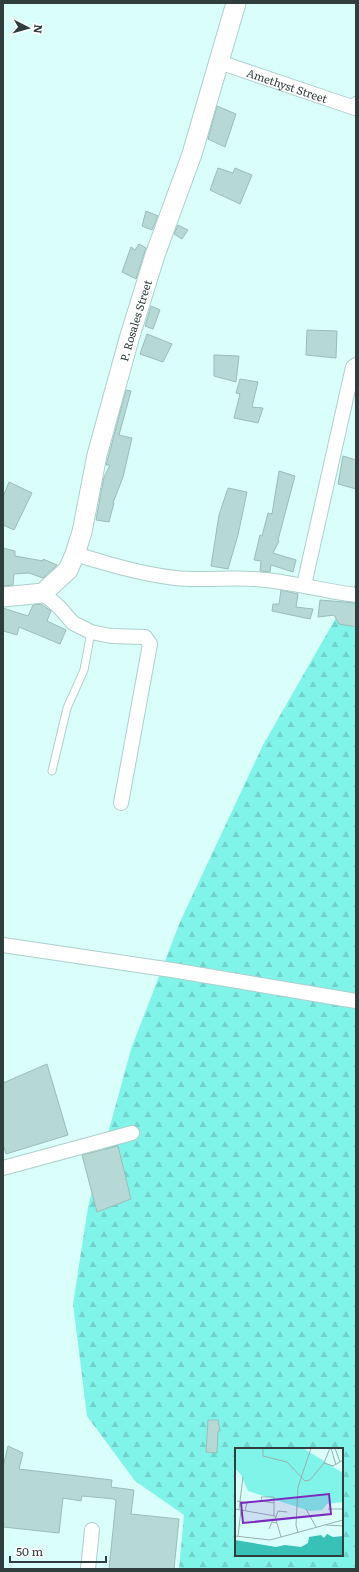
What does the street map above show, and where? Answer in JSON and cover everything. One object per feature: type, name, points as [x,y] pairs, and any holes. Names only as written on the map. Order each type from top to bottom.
[{"type":"street","name":"P. Rosales Street","points":[[43,593],[68,570],[75,554],[82,532],[97,455],[129,339],[155,255],[192,154],[236,3]]},
{"type":"street","name":"Amethyst Street","points":[[219,62],[355,106]]},
{"type":"street","points":[[304,585],[353,367],[356,365]]},
{"type":"street","points":[[75,554],[112,565],[176,578],[254,579],[304,585],[337,593],[356,595]]},
{"type":"street","points":[[3,597],[43,593],[59,607],[72,623],[90,632],[111,636],[145,637],[150,644],[121,803]]},
{"type":"street","points":[[3,945],[172,970],[356,1001]]},
{"type":"street","points":[[3,1168],[132,1133]]},
{"type":"street","points":[[88,1569],[92,1530]]},
{"type":"lane","points":[[52,771],[67,708],[84,670],[90,632]]},
{"type":"green space","points":[[356,583],[356,1569],[179,1569],[184,1515],[135,1481],[87,1416],[73,1304],[88,1207],[131,1049],[180,922],[263,745]]},
{"type":"building","points":[[217,106],[236,114],[225,147],[208,139]]},
{"type":"building","points":[[218,168],[233,173],[235,168],[252,175],[240,204],[210,190]]},
{"type":"building","points":[[146,211],[158,216],[152,230],[142,226]]},
{"type":"building","points":[[178,225],[188,230],[182,239],[174,234]]},
{"type":"building","points":[[139,244],[146,248],[136,279],[122,272],[131,247],[135,250]]},
{"type":"building","points":[[151,306],[160,310],[153,329],[145,326]]},
{"type":"building","points":[[307,330],[337,331],[336,358],[306,355]]},
{"type":"building","points":[[147,334],[172,344],[163,362],[140,354]]},
{"type":"building","points":[[214,355],[239,356],[236,382],[214,376]]},
{"type":"building","points":[[240,379],[258,382],[252,407],[263,408],[258,423],[234,418],[240,394],[236,393]]},
{"type":"building","points":[[126,390],[131,391],[119,435],[132,438],[123,477],[113,503],[109,522],[96,520],[104,477],[110,465],[106,465]]},
{"type":"building","points":[[343,456],[356,460],[356,489],[338,484]]},
{"type":"building","points":[[279,471],[295,476],[278,540],[279,541],[273,553],[296,560],[293,572],[271,565],[270,572],[260,571],[261,561],[254,560],[260,535],[262,536],[268,513],[272,514]]},
{"type":"building","points":[[9,482],[32,493],[14,530],[3,525],[3,497]]},
{"type":"building","points":[[228,488],[247,492],[238,535],[228,569],[211,566],[219,515]]},
{"type":"building","points":[[3,548],[15,551],[15,556],[43,561],[43,559],[57,565],[43,578],[29,573],[14,574],[13,585],[3,586]]},
{"type":"building","points":[[281,590],[298,594],[296,607],[313,609],[310,619],[272,611],[273,604],[279,604]]},
{"type":"building","points":[[320,600],[356,603],[356,627],[339,624],[334,615],[318,617]]},
{"type":"building","points":[[41,604],[51,611],[47,621],[66,630],[60,644],[19,627],[17,635],[3,631],[3,608],[28,616],[33,605]]},
{"type":"building","points":[[47,1064],[68,1135],[6,1154],[3,1144],[3,1083]]},
{"type":"building","points":[[118,1146],[131,1199],[97,1212],[82,1155]]},
{"type":"building","points":[[208,1420],[218,1420],[220,1431],[218,1431],[217,1453],[206,1452]]},
{"type":"building","points":[[8,1446],[23,1453],[19,1469],[112,1480],[111,1487],[134,1490],[131,1514],[179,1519],[174,1569],[109,1569],[116,1501],[114,1499],[82,1496],[81,1501],[63,1498],[59,1533],[3,1527],[3,1467]]}]
